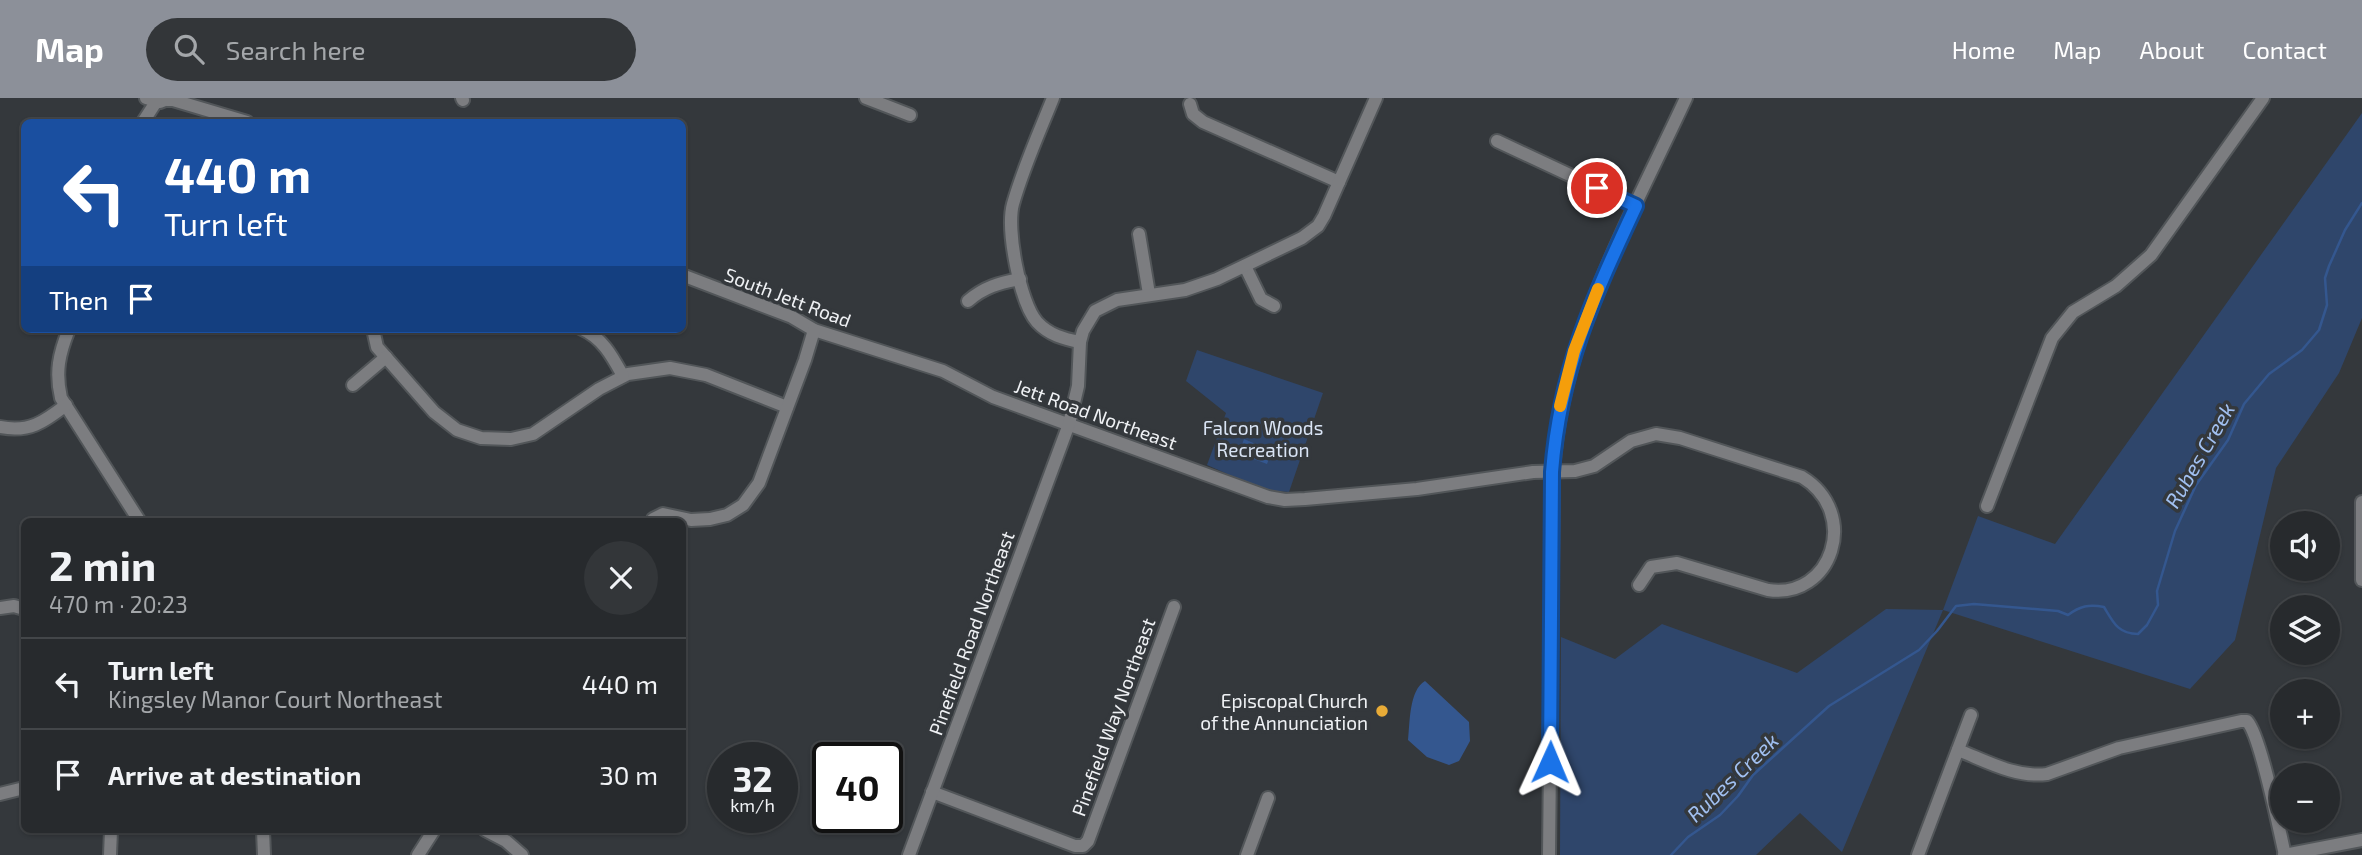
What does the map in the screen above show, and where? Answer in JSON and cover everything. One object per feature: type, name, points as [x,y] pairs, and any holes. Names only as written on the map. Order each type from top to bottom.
[{"type":"street","points":[[866,98],[910,115]]},
{"type":"street","points":[[1053,98],[1013,204],[1011,244],[1030,311],[1036,321],[1054,335],[1080,342],[1088,320],[1101,307],[1117,300],[1201,285],[1311,233],[1324,216],[1376,98]]},
{"type":"street","points":[[1549,855],[1552,472],[1559,411],[1574,351],[1599,285],[1686,98]]},
{"type":"street","points":[[1987,506],[2052,338],[2073,312],[2116,286],[2141,266],[2263,98]]},
{"type":"street","points":[[145,119],[156,99],[188,101],[239,119]]},
{"type":"street","points":[[1189,104],[1193,114],[1203,122],[1339,182]]},
{"type":"street","points":[[1497,141],[1636,206]]},
{"type":"street","points":[[1139,234],[1149,295]]},
{"type":"street","points":[[1245,266],[1261,299],[1274,306]]},
{"type":"street","name":"South Jett Road","points":[[686,277],[792,317],[814,330],[881,351]]},
{"type":"street","points":[[968,301],[980,290],[1020,279]]},
{"type":"street","points":[[686,519],[710,519],[727,515],[743,505],[759,483],[814,330]]},
{"type":"street","points":[[68,333],[57,365],[61,398],[137,518]]},
{"type":"street","points":[[374,333],[377,347],[434,412],[457,430],[481,438],[511,439],[533,434],[623,376],[670,368],[706,375],[788,407]]},
{"type":"street","points":[[587,333],[606,347],[623,376]]},
{"type":"street","name":"Pinefield Road Northeast","points":[[909,855],[1069,424],[1078,386],[1080,342]]},
{"type":"street","name":"Jett Road Northeast","points":[[881,351],[943,371],[993,397],[1268,497],[1285,500],[1417,489],[1511,475],[1585,469],[1637,438],[1663,434],[1802,477],[1821,491],[1833,512],[1835,536],[1831,553],[1817,573],[1799,585],[1782,590],[1768,590],[1677,563],[1651,567],[1639,585]]},
{"type":"street","points":[[353,384],[386,357]]},
{"type":"street","points":[[0,427],[14,430],[43,424],[66,405]]},
{"type":"street","points":[[2362,502],[2362,580]]},
{"type":"street","points":[[655,518],[663,514],[682,518]]},
{"type":"street","name":"Pinefield Way Northeast","points":[[932,792],[1083,846],[1088,842],[1174,607]]},
{"type":"street","points":[[0,608],[21,608]]},
{"type":"street","points":[[1918,855],[1971,715]]},
{"type":"street","points":[[1958,750],[2017,773],[2036,776],[2119,748],[2254,720],[2284,855],[2362,840]]},
{"type":"street","points":[[0,794],[21,789]]},
{"type":"street","points":[[1247,855],[1268,798]]},
{"type":"street","points":[[110,855],[111,833]]},
{"type":"street","points":[[263,833],[264,855]]},
{"type":"street","points":[[418,855],[432,833]]},
{"type":"street","points":[[491,833],[523,855]]},
{"type":"street","points":[[506,841],[513,833]]},
{"type":"green space","points":[[2362,113],[2362,318],[2339,373],[2276,468],[2235,640],[2190,689],[1943,610],[1978,516],[2055,544]]},
{"type":"green space","name":"Falcon Woods Recreation","points":[[1197,350],[1323,393],[1289,492],[1264,490],[1207,465],[1226,413],[1186,381]]},
{"type":"green space","points":[[1886,609],[1943,610],[1842,852],[1800,813],[1756,855],[1560,855],[1561,637],[1615,659],[1662,624],[1797,673]]},
{"type":"shaded area","points":[[1244,439],[1272,451],[1267,464],[1243,455],[1238,456]]},
{"type":"shaded area","points":[[1425,681],[1469,722],[1470,741],[1459,761],[1449,765],[1427,757],[1408,740],[1413,699]]},
{"type":"waterway","name":"Rubes Creek","points":[[1671,855],[1688,837],[1720,815],[1753,775],[1829,706],[1919,650],[1956,606],[1974,604],[2058,611],[2068,615],[2085,606],[2099,606],[2104,607],[2121,629],[2138,634],[2147,625],[2158,605],[2157,591],[2175,531],[2196,485],[2228,440],[2244,404],[2269,374],[2302,350],[2319,330],[2327,305],[2325,278],[2329,266],[2345,230],[2362,203]]},
{"type":"slow traffic","points":[[1560,406],[1574,351],[1598,289]]},
{"type":"place","name":"Episcopal Church of the Annunciation","points":[[1382,711]]},
{"type":"route","points":[[1550,762],[1552,472],[1559,411],[1587,316],[1636,206],[1597,188]]}]
